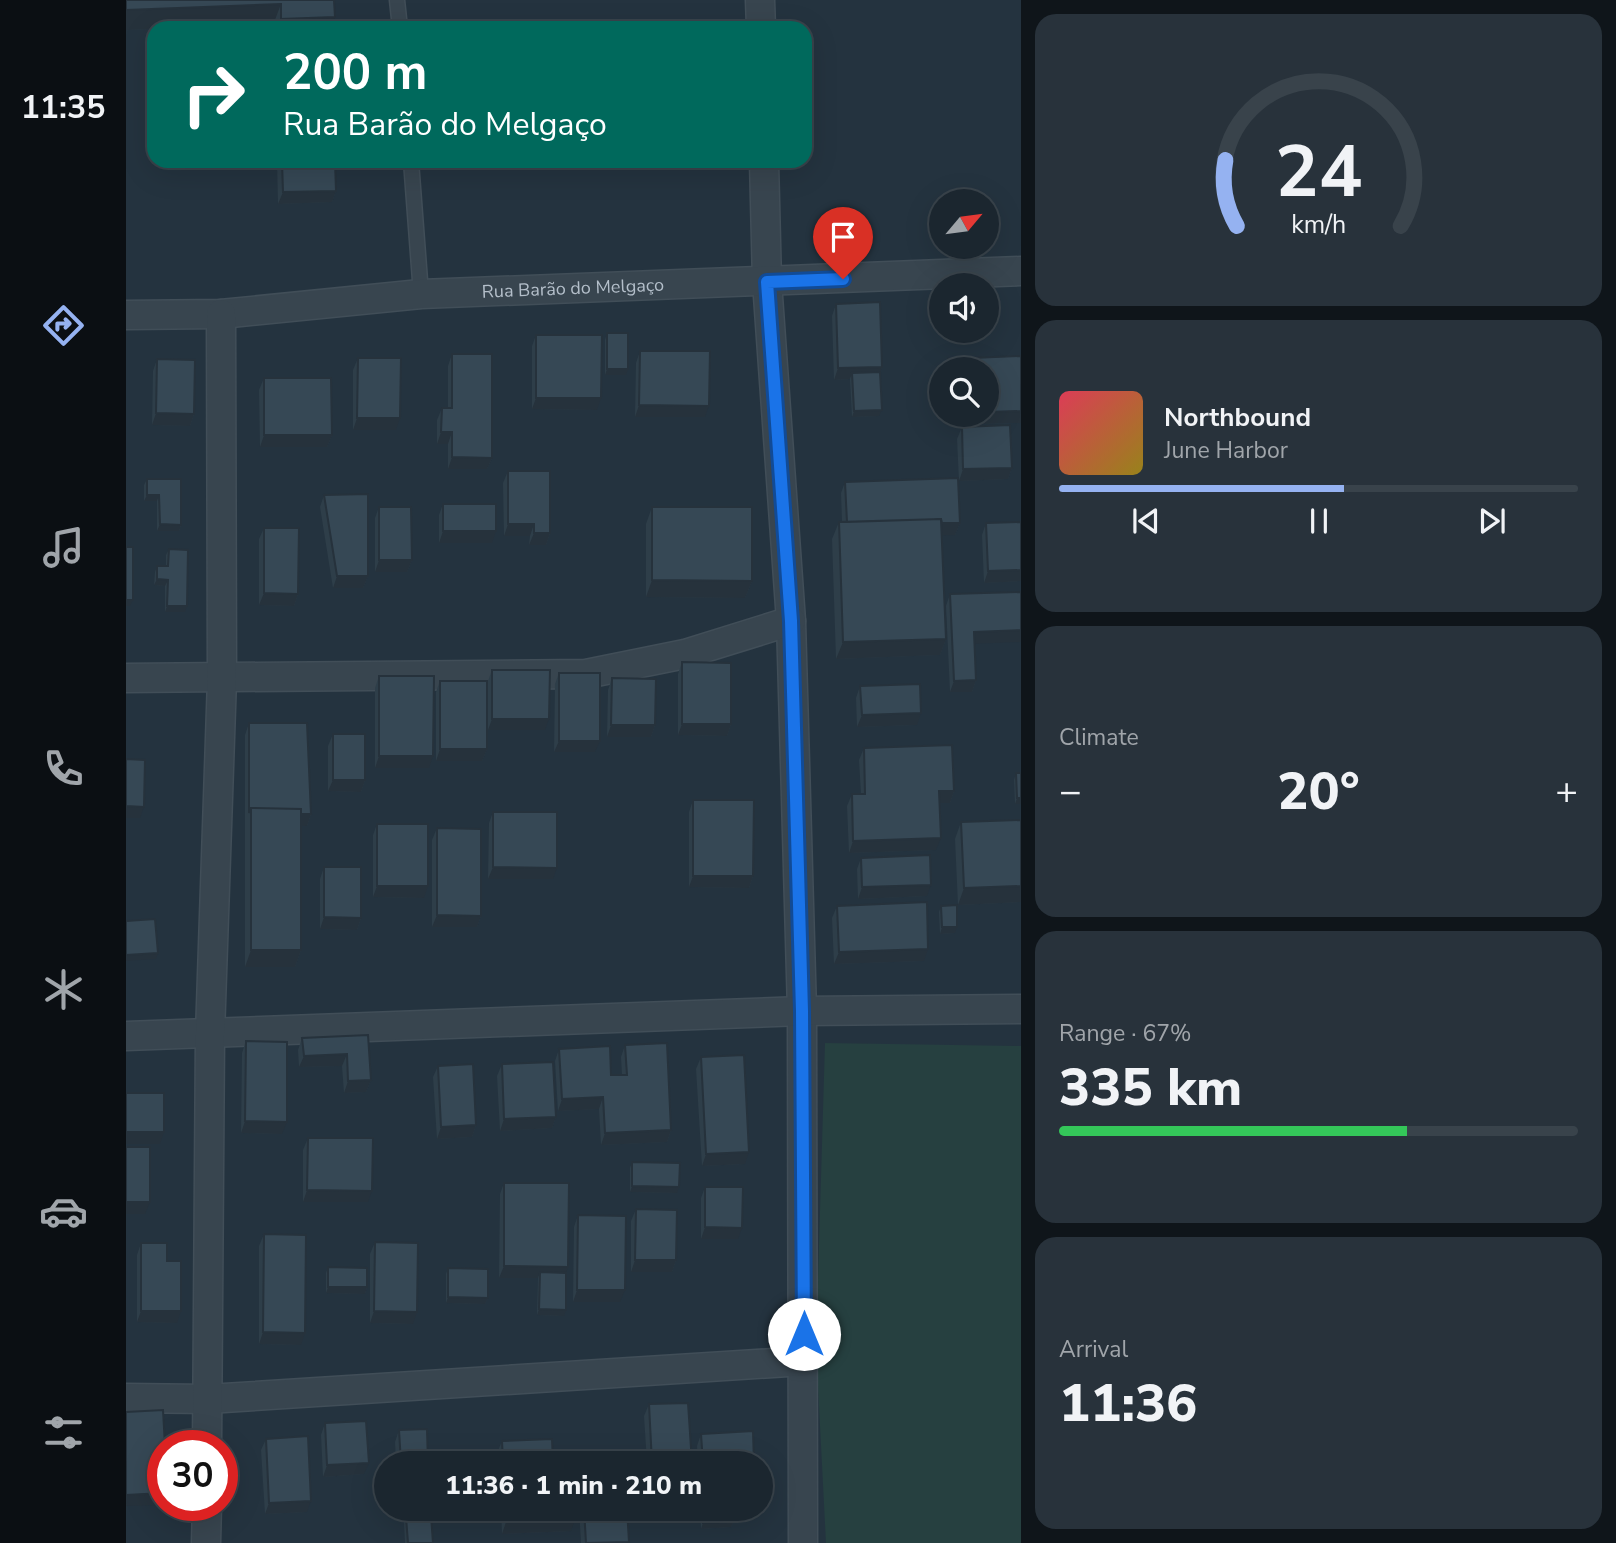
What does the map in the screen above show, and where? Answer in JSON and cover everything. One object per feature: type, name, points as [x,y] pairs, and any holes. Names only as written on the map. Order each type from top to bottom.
[{"type":"street","points":[[760,0],[761,21]]},
{"type":"street","points":[[764,168],[767,282],[791,621],[802,1011],[803,1543]]},
{"type":"street","name":"Rua Barão do Melgaço","points":[[126,315],[221,314],[421,294],[1021,271]]},
{"type":"street","points":[[208,1430],[210,1034],[222,679],[221,314]]},
{"type":"street","points":[[126,678],[586,674],[685,654],[791,621]]},
{"type":"street","points":[[126,1036],[802,1011],[1021,1009]]},
{"type":"street","points":[[126,1398],[208,1399],[804,1361]]},
{"type":"street","points":[[206,1543],[207,1521]]},
{"type":"lane","points":[[397,0],[399,21]]},
{"type":"lane","points":[[412,168],[421,294]]},
{"type":"green space","points":[[825,1043],[1021,1046],[1021,1543],[826,1543],[816,1347]]},
{"type":"building","points":[[126,0],[334,0],[335,17],[281,19],[281,4],[126,10]]},
{"type":"building","points":[[282,168],[335,168],[336,191],[283,192]]},
{"type":"building","points":[[880,302],[882,367],[838,368],[836,304]]},
{"type":"building","points":[[607,333],[628,333],[628,369],[607,369]]},
{"type":"building","points":[[536,335],[602,335],[601,398],[536,398]]},
{"type":"building","points":[[640,351],[710,351],[709,406],[639,405]]},
{"type":"building","points":[[452,354],[492,354],[492,458],[452,457],[452,432],[441,432],[442,408],[452,408]]},
{"type":"building","points":[[1021,356],[1021,411],[999,412],[999,357],[997,357]]},
{"type":"building","points":[[358,358],[401,358],[400,418],[357,418]]},
{"type":"building","points":[[157,359],[195,360],[194,414],[156,413]]},
{"type":"building","points":[[880,372],[882,410],[854,411],[852,373]]},
{"type":"building","points":[[264,378],[331,378],[332,435],[264,435]]},
{"type":"building","points":[[1010,425],[1012,468],[963,469],[962,427]]},
{"type":"building","points":[[508,471],[550,471],[550,533],[534,533],[534,524],[508,524]]},
{"type":"building","points":[[958,478],[960,523],[942,523],[941,519],[847,522],[845,482]]},
{"type":"building","points":[[147,479],[181,479],[181,525],[160,524],[159,495],[147,495]]},
{"type":"building","points":[[368,494],[368,576],[337,576],[324,495]]},
{"type":"building","points":[[443,504],[496,504],[496,531],[443,531]]},
{"type":"building","points":[[379,507],[411,507],[412,560],[379,560]]},
{"type":"building","points":[[652,507],[752,507],[752,581],[652,580]]},
{"type":"building","points":[[941,519],[946,639],[843,642],[839,522]]},
{"type":"building","points":[[1021,522],[1021,570],[988,571],[986,523]]},
{"type":"building","points":[[264,528],[299,528],[298,594],[264,593]]},
{"type":"building","points":[[126,547],[133,547],[133,600],[126,600]]},
{"type":"building","points":[[169,549],[188,550],[187,606],[167,606],[168,580],[157,579],[157,566],[168,566]]},
{"type":"building","points":[[1021,592],[1021,630],[974,632],[976,680],[954,681],[950,594]]},
{"type":"building","points":[[682,662],[731,663],[731,724],[682,724]]},
{"type":"building","points":[[492,670],[550,670],[549,719],[492,719]]},
{"type":"building","points":[[559,673],[600,673],[600,741],[559,741]]},
{"type":"building","points":[[379,676],[434,676],[433,756],[379,756]]},
{"type":"building","points":[[612,678],[656,679],[655,725],[611,725]]},
{"type":"building","points":[[440,681],[487,681],[487,749],[440,749]]},
{"type":"building","points":[[920,684],[921,713],[862,715],[860,686]]},
{"type":"building","points":[[249,723],[307,723],[311,814],[301,814],[301,809],[251,808],[249,813]]},
{"type":"building","points":[[333,734],[365,734],[365,780],[333,780]]},
{"type":"building","points":[[952,745],[954,791],[939,791],[941,838],[853,841],[852,794],[865,794],[864,748]]},
{"type":"building","points":[[126,759],[145,760],[144,807],[126,806]]},
{"type":"building","points":[[1016,773],[1021,773],[1021,798],[1017,798]]},
{"type":"building","points":[[693,800],[754,800],[753,876],[693,876]]},
{"type":"building","points":[[251,808],[301,809],[301,950],[251,950]]},
{"type":"building","points":[[493,812],[557,812],[557,868],[493,867]]},
{"type":"building","points":[[1021,820],[1021,886],[964,888],[961,822]]},
{"type":"building","points":[[377,824],[428,824],[428,886],[377,886]]},
{"type":"building","points":[[437,828],[481,829],[481,916],[437,915]]},
{"type":"building","points":[[930,855],[931,885],[862,887],[861,858]]},
{"type":"building","points":[[324,867],[361,867],[361,918],[324,917]]},
{"type":"building","points":[[927,902],[928,949],[839,952],[837,906]]},
{"type":"building","points":[[957,905],[957,927],[942,927],[941,906]]},
{"type":"building","points":[[155,919],[158,953],[126,955],[126,921]]},
{"type":"building","points":[[368,1035],[371,1080],[348,1081],[347,1054],[304,1056],[302,1038]]},
{"type":"building","points":[[246,1041],[287,1042],[287,1122],[245,1121]]},
{"type":"building","points":[[667,1043],[671,1130],[605,1133],[603,1097],[562,1099],[559,1049],[610,1046],[611,1075],[627,1075],[625,1045]]},
{"type":"building","points":[[744,1055],[749,1152],[706,1154],[701,1057]]},
{"type":"building","points":[[553,1062],[556,1117],[504,1119],[502,1064]]},
{"type":"building","points":[[473,1064],[476,1125],[441,1127],[438,1066]]},
{"type":"building","points":[[126,1093],[164,1093],[164,1132],[126,1132]]},
{"type":"building","points":[[308,1138],[373,1138],[372,1191],[307,1190]]},
{"type":"building","points":[[126,1147],[150,1147],[150,1202],[126,1202]]},
{"type":"building","points":[[632,1162],[680,1163],[679,1187],[632,1186]]},
{"type":"building","points":[[504,1183],[569,1183],[568,1267],[504,1266]]},
{"type":"building","points":[[705,1187],[743,1187],[742,1228],[705,1227]]},
{"type":"building","points":[[636,1209],[677,1210],[676,1260],[635,1260]]},
{"type":"building","points":[[578,1215],[626,1216],[625,1290],[577,1290]]},
{"type":"building","points":[[264,1234],[306,1235],[305,1333],[263,1332]]},
{"type":"building","points":[[375,1242],[418,1243],[417,1312],[374,1311]]},
{"type":"building","points":[[141,1243],[167,1243],[167,1261],[181,1261],[181,1311],[141,1311]]},
{"type":"building","points":[[328,1267],[367,1268],[367,1287],[328,1287]]},
{"type":"building","points":[[448,1268],[488,1269],[488,1298],[448,1297]]},
{"type":"building","points":[[540,1272],[566,1273],[566,1310],[539,1309]]},
{"type":"building","points":[[688,1403],[691,1451],[651,1451],[649,1404]]},
{"type":"building","points":[[163,1410],[164,1430],[147,1430],[147,1494],[126,1495],[126,1412]]},
{"type":"building","points":[[366,1421],[369,1463],[327,1465],[325,1423]]},
{"type":"building","points":[[427,1429],[428,1451],[400,1451],[399,1430]]},
{"type":"building","points":[[753,1431],[754,1451],[702,1451],[701,1434]]},
{"type":"building","points":[[308,1436],[311,1501],[269,1503],[266,1439]]},
{"type":"building","points":[[552,1439],[553,1451],[502,1451],[502,1441]]},
{"type":"building","points":[[406,1521],[431,1521],[433,1543],[408,1543]]},
{"type":"building","points":[[585,1521],[628,1521],[629,1542],[586,1543]]},
{"type":"building","points":[[703,1521],[734,1521],[703,1523]]},
{"type":"route","points":[[804,1334],[802,1011],[791,621],[767,282],[843,279]]}]
